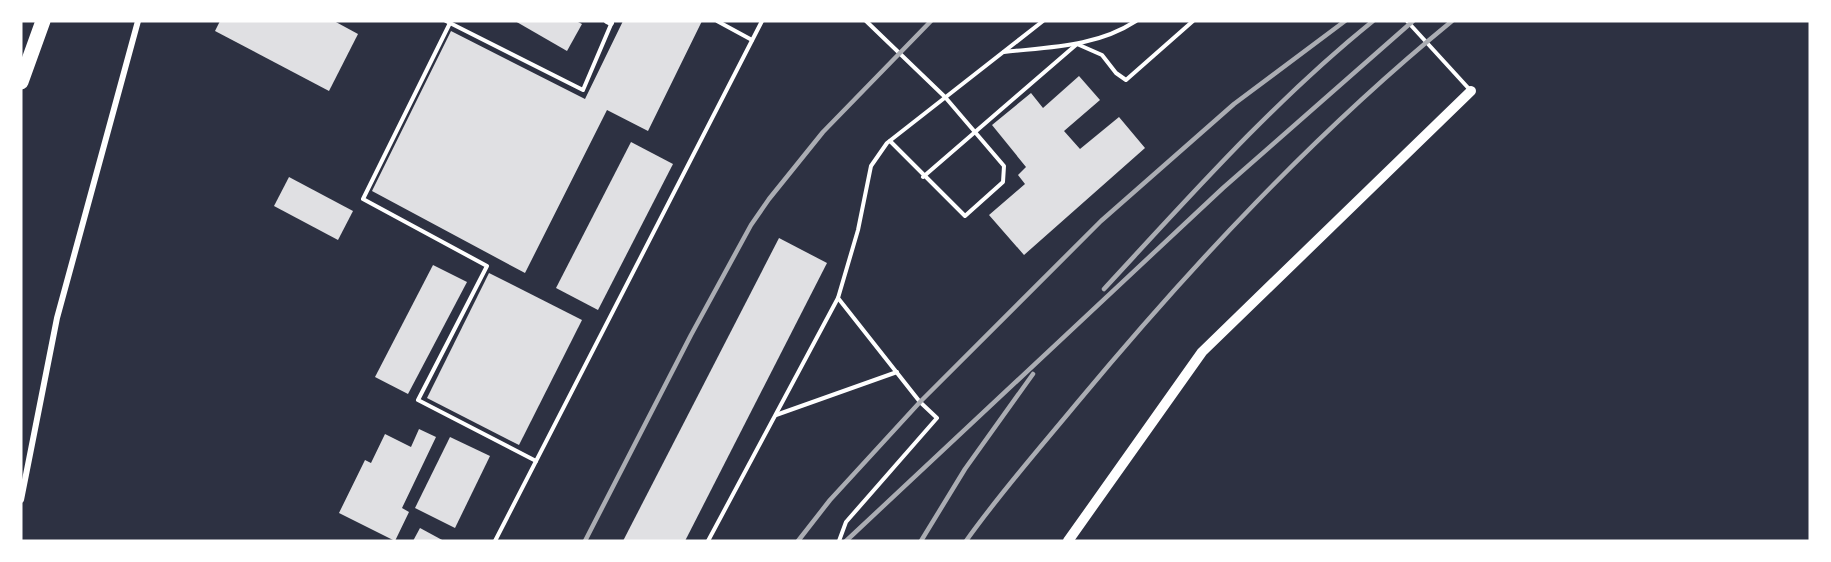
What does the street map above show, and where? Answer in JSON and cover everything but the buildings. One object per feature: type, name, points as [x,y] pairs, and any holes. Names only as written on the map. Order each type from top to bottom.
[{"type":"highway","points":[[21,82],[43,21]]},
{"type":"street","points":[[21,500],[57,318],[138,21]]},
{"type":"street","points":[[1068,541],[1202,352],[1471,91]]},
{"type":"lane","points":[[717,21],[752,40]]},
{"type":"lane","points":[[495,541],[762,21]]},
{"type":"lane","points":[[866,21],[945,97],[1004,166],[1003,182],[965,216],[923,177],[890,141]]},
{"type":"lane","points":[[708,541],[838,298],[858,230],[871,166],[890,141],[1043,21]]},
{"type":"lane","points":[[1001,52],[1077,44],[1114,35],[1136,21]]},
{"type":"lane","points":[[1077,44],[1102,55],[1116,73],[1126,80],[1192,21]]},
{"type":"lane","points":[[1407,21],[1471,91]]},
{"type":"lane","points":[[536,461],[418,400],[487,266],[363,199],[448,22],[583,90],[610,22]]},
{"type":"lane","points":[[923,177],[1077,44]]},
{"type":"lane","points":[[838,298],[920,402],[937,418],[846,522],[839,541]]},
{"type":"lane","points":[[775,415],[897,372]]},
{"type":"railway","points":[[585,541],[691,335],[751,225],[823,132],[931,21]]},
{"type":"railway","points":[[798,541],[830,500],[920,402],[1101,221],[1234,104],[1345,21]]},
{"type":"railway","points":[[1104,289],[1267,116],[1373,21]]},
{"type":"railway","points":[[846,541],[1223,188],[1413,21]]},
{"type":"railway","points":[[966,541],[1006,488],[1077,403],[1209,252],[1351,109],[1452,21]]},
{"type":"railway","points":[[921,541],[965,469],[1033,374]]}]
